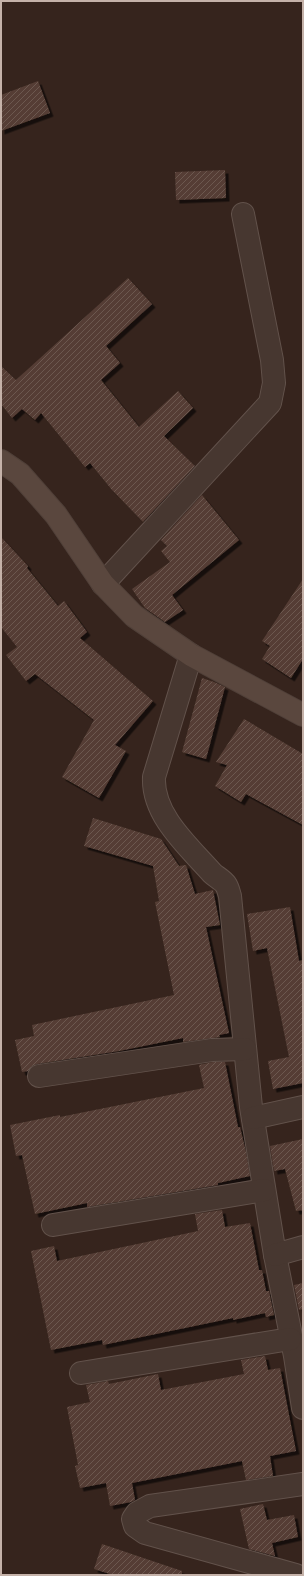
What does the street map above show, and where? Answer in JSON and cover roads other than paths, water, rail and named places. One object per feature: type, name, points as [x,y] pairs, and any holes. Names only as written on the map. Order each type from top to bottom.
[{"type":"main road","points":[[1,461],[20,474],[56,515],[103,584],[134,616],[191,655],[303,716]]},
{"type":"street","points":[[103,584],[270,403],[274,383],[272,360],[243,214]]},
{"type":"street","points":[[191,655],[154,777],[154,789],[156,800],[175,831],[214,875],[225,884],[230,896],[253,1118],[275,1255],[302,1400]]},
{"type":"street","points":[[39,1076],[212,1050],[245,1049]]},
{"type":"street","points":[[253,1118],[303,1107]]},
{"type":"street","points":[[53,1225],[264,1190]]},
{"type":"street","points":[[275,1255],[303,1247]]},
{"type":"street","points":[[81,1373],[290,1339]]},
{"type":"street","points":[[296,1575],[145,1533],[135,1526],[133,1519],[137,1513],[150,1506],[303,1484]]}]
